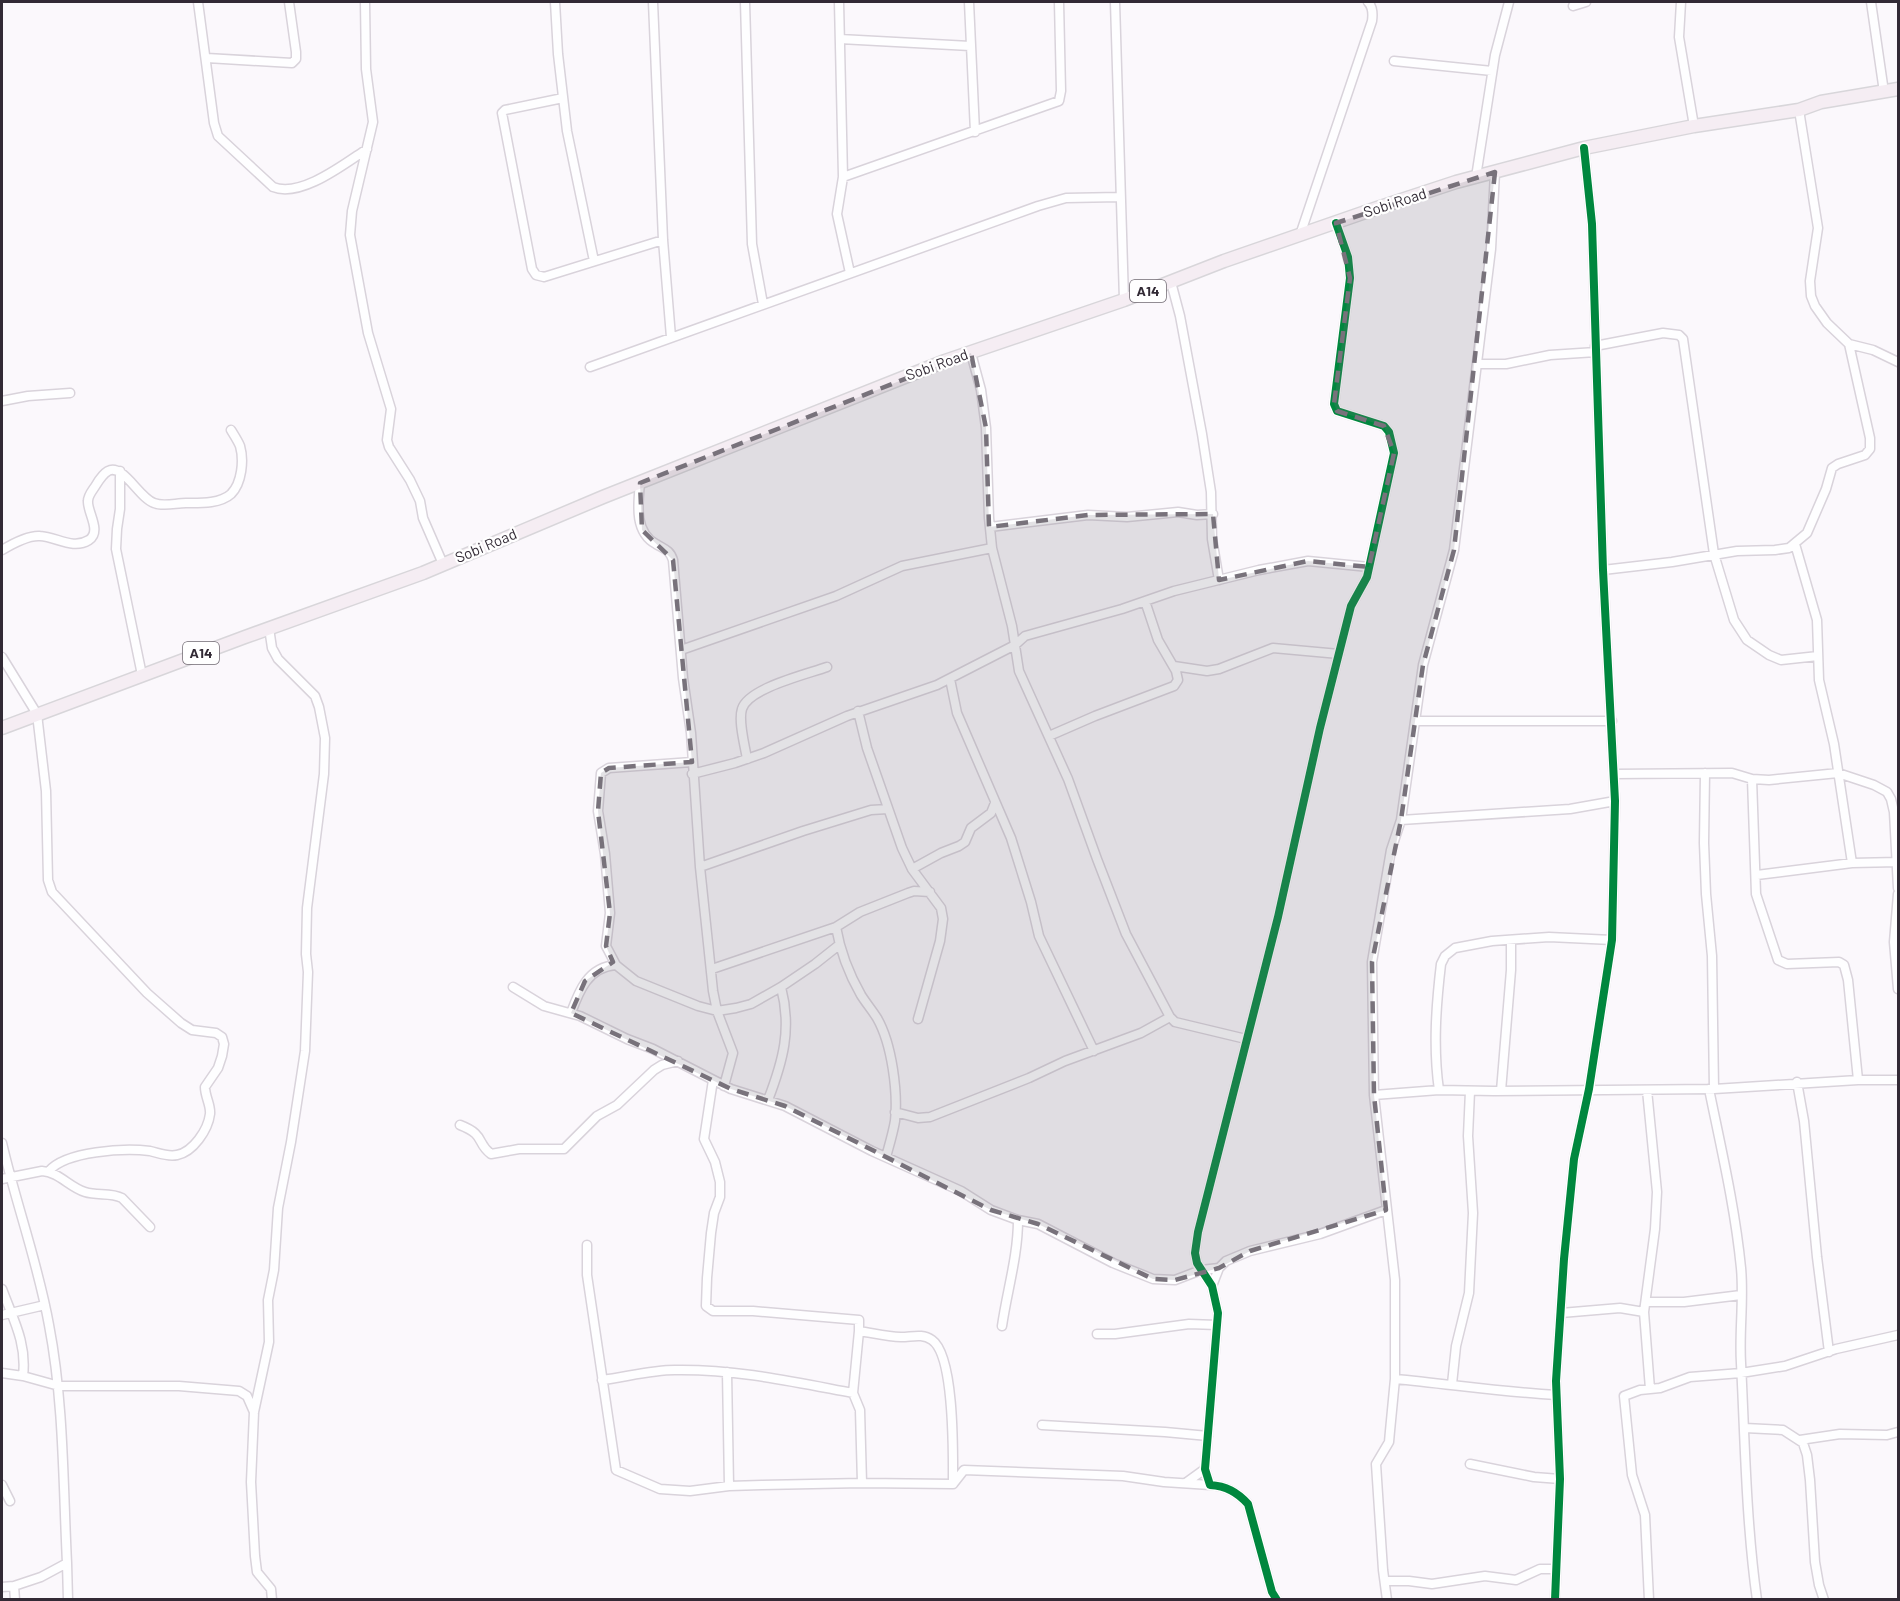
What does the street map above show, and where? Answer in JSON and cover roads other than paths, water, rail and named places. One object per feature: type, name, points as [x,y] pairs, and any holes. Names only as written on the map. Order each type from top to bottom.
[{"type":"highway","name":"Sobi Road","points":[[2,728],[268,628],[423,573],[861,393],[1300,235],[1476,177],[1584,148],[1694,126],[1799,110],[1821,102],[1899,89]]},
{"type":"street","points":[[198,2],[214,123],[218,136],[273,187],[282,190],[320,179],[367,149]]},
{"type":"street","points":[[207,58],[292,63],[296,59],[296,52],[288,2]]},
{"type":"street","points":[[365,2],[366,69],[374,122],[349,223],[350,235],[368,333],[391,409],[387,440],[420,501],[423,518],[443,564]]},
{"type":"street","points":[[555,2],[558,54],[567,130],[594,261]]},
{"type":"street","points":[[653,2],[663,240],[670,337]]},
{"type":"street","points":[[745,2],[752,244],[763,304]]},
{"type":"street","points":[[839,2],[843,177],[837,214],[850,273]]},
{"type":"street","points":[[969,2],[975,132]]},
{"type":"street","points":[[843,177],[1059,101],[1061,91],[1059,2]]},
{"type":"street","points":[[1116,2],[1124,300]]},
{"type":"street","points":[[1300,235],[1372,21],[1373,13],[1368,2]]},
{"type":"street","points":[[1476,177],[1492,71],[1509,2]]},
{"type":"street","points":[[1573,6],[1586,2]]},
{"type":"street","points":[[1681,2],[1679,37],[1694,126]]},
{"type":"street","points":[[1871,2],[1884,92]]},
{"type":"street","points":[[840,39],[970,46]]},
{"type":"street","points":[[1394,61],[1492,71]]},
{"type":"street","points":[[563,98],[502,111],[532,269],[536,275],[544,277],[663,240]]},
{"type":"street","points":[[1799,110],[1818,228],[1810,281],[1811,296],[1827,323],[1849,344],[1873,350],[1899,362]]},
{"type":"street","points":[[1555,1599],[1560,1479],[1556,1395],[1561,1312],[1574,1159],[1589,1089],[1612,940],[1615,801],[1603,570],[1592,224],[1584,148]]},
{"type":"street","points":[[1387,1599],[1376,1464],[1378,1457],[1389,1442],[1395,1379],[1395,1280],[1374,1095],[1372,962],[1391,850],[1401,820],[1417,721],[1423,665],[1455,550],[1491,249],[1495,172]]},
{"type":"street","points":[[590,367],[1038,206],[1066,198],[1120,197]]},
{"type":"street","points":[[1210,1485],[1205,1469],[1218,1313],[1212,1286],[1197,1263],[1195,1253],[1198,1232],[1278,917],[1315,749],[1351,606],[1367,577],[1394,453],[1393,440],[1384,426],[1337,411],[1334,404],[1350,278],[1348,257],[1336,223]]},
{"type":"street","points":[[1171,282],[1180,316],[1202,434],[1213,514],[1212,539],[1219,580]]},
{"type":"street","points":[[1477,364],[1506,364],[1595,349],[1663,333],[1679,335],[1683,339],[1714,554],[1734,620],[1747,640],[1769,655],[1781,660],[1818,656]]},
{"type":"street","points":[[1603,570],[1737,551],[1789,548],[1807,533],[1832,468],[1865,455],[1870,449],[1870,438],[1849,344]]},
{"type":"street","points":[[971,353],[981,390],[986,429],[992,548],[1005,593],[1019,671],[1068,779],[1126,934],[1170,1017],[1176,1022],[1246,1039]]},
{"type":"street","points":[[2,401],[28,396],[70,393]]},
{"type":"street","points":[[2,550],[38,536],[72,544],[89,540],[94,528],[87,503],[89,496],[107,471],[120,471],[152,503],[160,505],[219,500],[231,494],[238,482],[242,466],[240,446],[231,430]]},
{"type":"street","points":[[120,471],[120,509],[116,549],[142,675]]},
{"type":"street","points":[[640,483],[639,518],[645,538],[670,553],[673,560],[700,867],[717,1011],[733,1053],[724,1086]]},
{"type":"street","points":[[990,527],[1088,515],[1127,517],[1178,512],[1197,515],[1213,514]]},
{"type":"street","points":[[1795,544],[1817,620],[1819,680],[1834,744],[1852,863]]},
{"type":"street","points":[[681,650],[836,596],[902,566],[992,548]]},
{"type":"street","points":[[692,774],[747,759],[858,711],[950,679],[1015,645],[1025,636],[1174,591],[1259,570],[1308,561],[1369,567]]},
{"type":"street","points":[[1049,736],[1174,686],[1178,680],[1174,666],[1158,640],[1145,601]]},
{"type":"street","points":[[268,628],[272,648],[278,659],[315,696],[325,738],[324,774],[307,908],[308,972],[305,1051],[278,1208],[273,1285],[268,1300],[269,1342],[254,1412],[251,1482],[255,1556],[257,1572],[271,1590],[272,1599]]},
{"type":"street","points":[[1174,666],[1207,671],[1219,669],[1273,648],[1339,654]]},
{"type":"street","points":[[2,657],[37,714],[46,791],[48,880],[52,892],[147,993],[188,1028],[216,1033],[222,1037],[224,1044],[218,1068],[205,1087],[210,1115],[199,1138],[185,1153],[176,1156],[149,1151],[111,1152],[78,1156],[61,1161],[49,1172],[5,1178]]},
{"type":"street","points":[[747,759],[741,711],[745,702],[770,687],[827,667]]},
{"type":"street","points":[[950,679],[957,713],[1011,838],[1039,936],[1094,1051]]},
{"type":"street","points":[[858,711],[888,809],[914,872],[941,908],[943,919],[940,941],[918,1019]]},
{"type":"street","points":[[1417,721],[1612,721]]},
{"type":"street","points":[[692,762],[609,768],[601,773],[598,811],[605,854],[610,913],[610,924],[605,937],[606,946],[615,965],[636,981],[698,1006],[717,1011],[751,1004],[781,987],[839,945]]},
{"type":"street","points":[[1705,773],[1705,874],[1712,956],[1711,1089],[1730,1191],[1741,1269],[1742,1373],[1748,1512],[1757,1599]]},
{"type":"street","points":[[1614,774],[1732,773],[1769,780],[1838,773],[1874,785],[1887,792],[1891,799],[1894,812],[1899,888]]},
{"type":"street","points":[[1752,778],[1756,894],[1778,960],[1787,964],[1830,961],[1844,965],[1848,980],[1858,1080]]},
{"type":"street","points":[[871,810],[882,791]]},
{"type":"street","points":[[1401,820],[1569,809],[1615,801]]},
{"type":"street","points":[[914,872],[941,853],[965,842],[971,828],[991,813],[995,803]]},
{"type":"street","points":[[700,867],[871,810],[888,809]]},
{"type":"street","points":[[1757,875],[1852,863],[1898,862]]},
{"type":"street","points":[[914,872],[914,891]]},
{"type":"street","points":[[712,969],[836,927],[860,912],[914,891],[930,892]]},
{"type":"street","points":[[1899,894],[1894,942],[1899,989]]},
{"type":"street","points":[[836,927],[839,945],[860,993],[885,1036],[894,1087],[895,1112],[895,1122],[886,1157]]},
{"type":"street","points":[[1438,1090],[1435,1028],[1441,964],[1445,956],[1455,948],[1492,941],[1549,937],[1612,940]]},
{"type":"street","points":[[1501,1091],[1511,970],[1511,940]]},
{"type":"street","points":[[571,1013],[585,981],[606,966],[615,965]]},
{"type":"street","points":[[513,987],[544,1006],[571,1013],[678,1061],[724,1086],[785,1106],[886,1157],[961,1191],[991,1210],[1018,1220],[1038,1224],[1113,1263],[1153,1279],[1175,1280],[1201,1270],[1219,1268]]},
{"type":"street","points":[[768,1100],[781,1065],[785,1036],[786,1011],[781,987]]},
{"type":"street","points":[[895,1112],[918,1118],[930,1117],[1140,1033],[1170,1017]]},
{"type":"street","points":[[460,1125],[476,1133],[484,1148],[491,1154],[519,1149],[564,1149],[597,1116],[618,1106],[654,1070],[662,1065],[678,1061]]},
{"type":"street","points":[[713,1080],[704,1139],[715,1162],[720,1182],[720,1197],[714,1213],[711,1233],[706,1306],[713,1311],[753,1311],[859,1320],[860,1331],[853,1393],[860,1410],[862,1483]]},
{"type":"street","points":[[1374,1095],[1438,1090],[1711,1089],[1797,1082],[1899,1080]]},
{"type":"street","points":[[1797,1082],[1804,1121],[1829,1352]]},
{"type":"street","points":[[1452,1384],[1456,1346],[1469,1293],[1473,1213],[1467,1136],[1470,1090]]},
{"type":"street","points":[[1647,1090],[1657,1192],[1655,1228],[1644,1312],[1650,1389]]},
{"type":"street","points":[[2,1143],[5,1178],[37,1264],[59,1386],[68,1599]]},
{"type":"street","points":[[49,1172],[82,1192],[122,1198],[150,1227]]},
{"type":"street","points":[[1212,1286],[1219,1268],[1226,1261],[1250,1251],[1320,1234],[1386,1210]]},
{"type":"street","points":[[1002,1326],[1016,1254],[1018,1220]]},
{"type":"street","points":[[587,1245],[588,1275],[616,1470],[660,1489],[690,1491],[729,1486],[862,1483],[953,1484]]},
{"type":"street","points":[[2,1289],[13,1313],[23,1346],[23,1376]]},
{"type":"street","points":[[1646,1302],[1684,1302],[1742,1294]]},
{"type":"street","points":[[2,1315],[45,1305]]},
{"type":"street","points":[[1561,1312],[1620,1308],[1644,1312]]},
{"type":"street","points":[[1097,1334],[1115,1334],[1189,1324],[1217,1324]]},
{"type":"street","points":[[860,1331],[900,1337],[920,1335],[933,1340],[940,1350],[953,1415],[953,1484]]},
{"type":"street","points":[[1649,1599],[1645,1515],[1632,1475],[1624,1396],[1628,1393],[1670,1385],[1690,1377],[1742,1373],[1785,1366],[1829,1352],[1899,1335]]},
{"type":"street","points":[[602,1380],[674,1370],[727,1372],[805,1382],[853,1393]]},
{"type":"street","points":[[727,1372],[729,1486]]},
{"type":"street","points":[[2,1373],[59,1386],[180,1386],[239,1391],[247,1396],[254,1412]]},
{"type":"street","points":[[1395,1379],[1452,1384],[1486,1390],[1556,1395]]},
{"type":"street","points":[[1042,1425],[1208,1436]]},
{"type":"street","points":[[1745,1428],[1783,1430],[1803,1443],[1807,1455],[1815,1563],[1824,1599]]},
{"type":"street","points":[[1800,1440],[1840,1434],[1887,1435],[1899,1432]]},
{"type":"street","points":[[1470,1464],[1534,1478],[1560,1479]]},
{"type":"street","points":[[1187,1482],[1205,1469]]},
{"type":"street","points":[[953,1484],[964,1470],[1123,1476],[1164,1482],[1224,1486],[1240,1495],[1248,1504],[1272,1597]]},
{"type":"street","points":[[2,1485],[10,1502]]},
{"type":"street","points":[[2,1587],[15,1586],[41,1577],[67,1563]]},
{"type":"street","points":[[1385,1581],[1432,1584],[1485,1576],[1516,1580],[1540,1569],[1556,1569]]},
{"type":"street","points":[[15,1586],[15,1599]]}]
